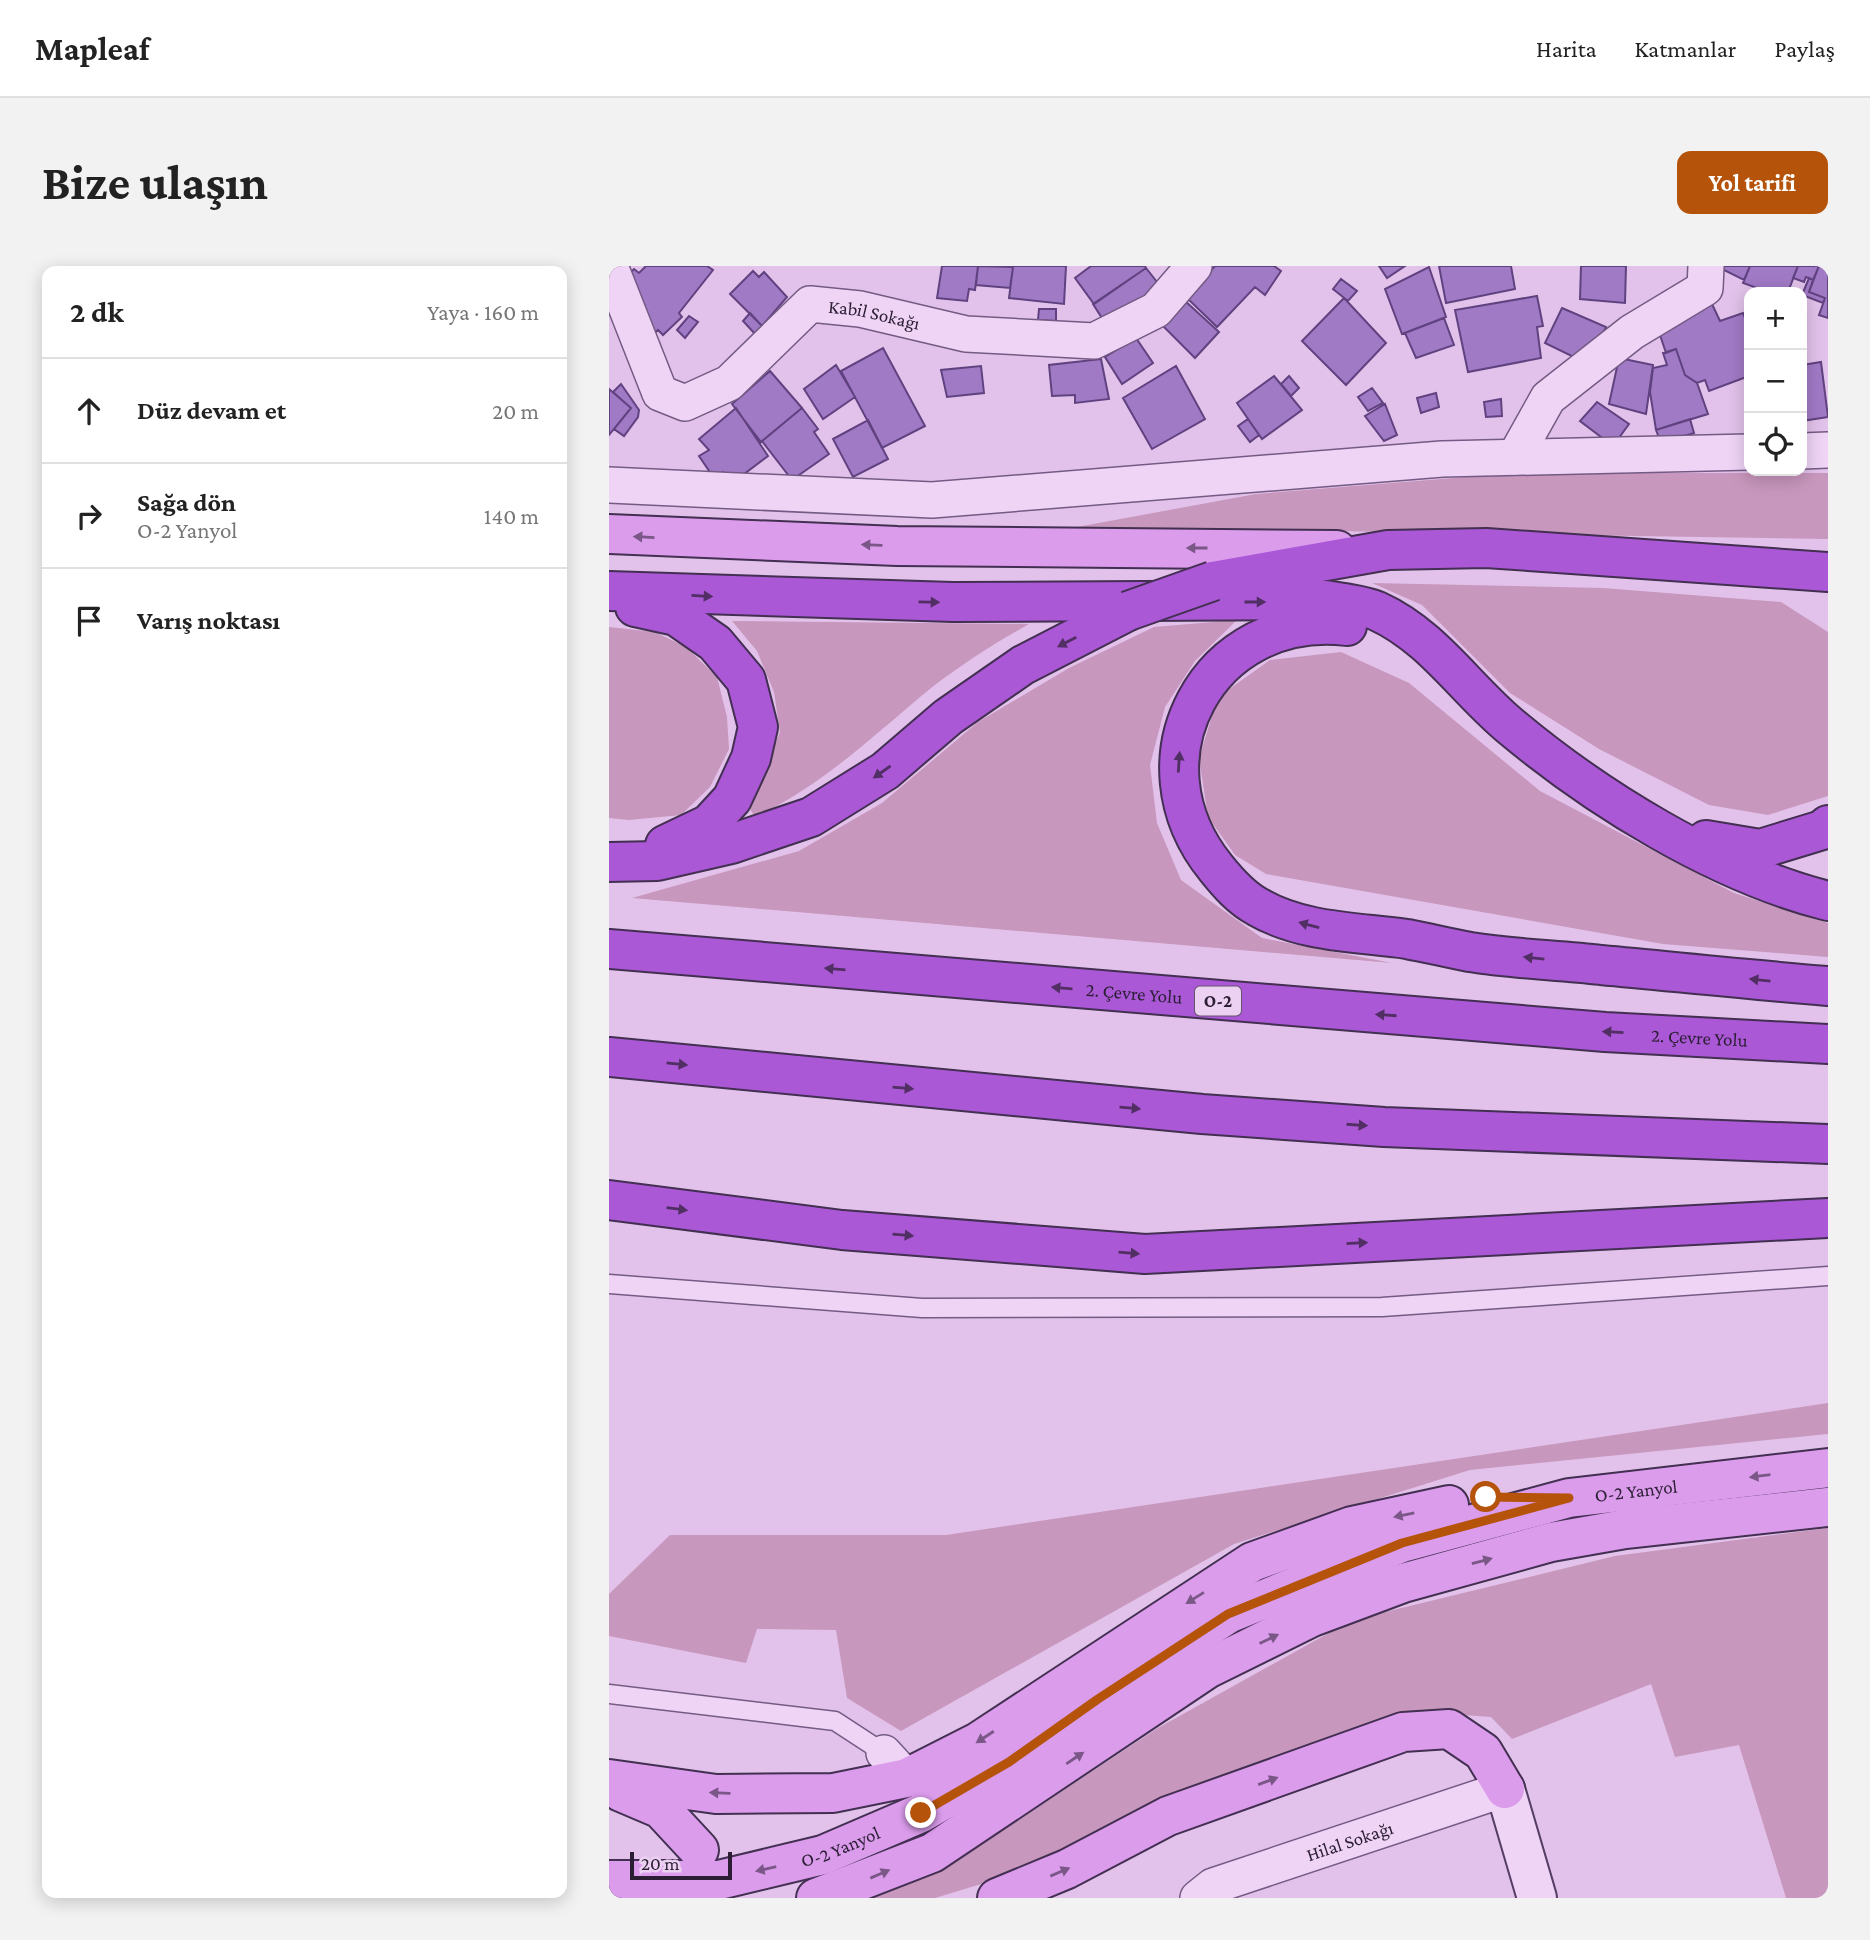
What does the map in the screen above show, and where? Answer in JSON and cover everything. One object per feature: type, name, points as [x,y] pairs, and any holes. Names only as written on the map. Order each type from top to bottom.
[{"type":"highway","points":[[609,861],[657,861],[731,844],[811,817],[885,771],[948,717],[1023,665],[1128,611],[1213,581],[1388,550],[1486,548],[1828,572]]},
{"type":"highway","points":[[1767,567],[1828,598]]},
{"type":"highway","points":[[609,592],[953,602],[1325,600],[1375,610],[1415,632],[1507,723],[1553,760],[1633,812],[1724,865],[1828,901]]},
{"type":"highway","points":[[609,602],[676,616],[715,643],[746,680],[758,727],[751,758],[733,799],[709,824],[682,839],[645,853],[609,861]]},
{"type":"highway","points":[[1470,685],[1376,629],[1318,622],[1267,635],[1228,659],[1202,689],[1188,718],[1180,751],[1178,788],[1185,818],[1206,856],[1230,886],[1258,908],[1324,929],[1472,952],[1828,986]]},
{"type":"highway","points":[[1633,812],[1694,838],[1760,849],[1822,830],[1828,825]]},
{"type":"highway","name":"2. Çevre Yolu","points":[[609,949],[1592,1031],[1828,1044]]},
{"type":"highway","points":[[609,1057],[1202,1114],[1384,1126],[1828,1144]]},
{"type":"highway","points":[[609,1200],[842,1230],[1145,1254],[1828,1217]]},
{"type":"main road","points":[[609,534],[897,546],[1388,550]]},
{"type":"main road","name":"O-2 Yanyol","points":[[609,1880],[719,1880],[823,1855],[921,1813],[1009,1762],[1098,1699],[1228,1614],[1402,1543],[1569,1498],[1828,1468]]},
{"type":"main road","points":[[609,1779],[729,1794],[833,1793],[895,1765],[978,1742],[1252,1562],[1352,1526],[1486,1497],[1569,1498]]},
{"type":"main road","points":[[817,1898],[932,1853],[1207,1670],[1312,1617],[1403,1583],[1551,1542],[1625,1529],[1828,1507]]},
{"type":"main road","points":[[997,1898],[1067,1869],[1168,1816],[1403,1732],[1449,1729],[1483,1752],[1504,1789],[1537,1898]]},
{"type":"main road","points":[[609,1786],[661,1809],[699,1850]]},
{"type":"street","name":"Kabil Sokağı","points":[[610,266],[660,393],[685,403],[729,383],[810,304],[860,309],[966,334],[1094,341],[1156,310],[1194,266]]},
{"type":"street","points":[[1515,457],[1548,398],[1632,332],[1705,288],[1706,266]]},
{"type":"street","points":[[1807,451],[1828,450]]},
{"type":"street","points":[[609,485],[932,500],[1442,459],[1744,452]]},
{"type":"street","name":"Hilal Sokağı","points":[[1198,1898],[1213,1886],[1504,1789]]},
{"type":"lane","points":[[609,1284],[922,1308],[1368,1307],[1828,1276]]},
{"type":"lane","points":[[609,1693],[835,1721],[895,1765]]},
{"type":"shaded area","points":[[1516,473],[1744,473],[1744,476],[1807,476],[1807,473],[1828,473],[1828,539],[1077,527],[1256,494]]},
{"type":"shaded area","points":[[1372,583],[1603,588],[1781,602],[1828,632],[1828,796],[1768,815],[1709,805],[1599,749],[1510,693],[1422,605]]},
{"type":"shaded area","points":[[1237,620],[1195,661],[1165,707],[1150,765],[1157,823],[1181,880],[1262,938],[1392,963],[632,898],[799,851],[882,803],[978,722],[1069,668],[1154,627]]},
{"type":"shaded area","points":[[732,621],[1029,624],[943,679],[825,775],[755,817],[750,809],[780,732],[774,692],[757,651]]},
{"type":"shaded area","points":[[609,627],[655,632],[686,647],[717,677],[727,717],[729,749],[710,787],[681,815],[629,820],[609,818]]},
{"type":"shaded area","points":[[1341,652],[1409,683],[1540,791],[1734,893],[1828,923],[1828,957],[1663,944],[1266,874],[1235,855],[1208,817],[1199,758],[1218,697],[1270,660]]},
{"type":"shaded area","points":[[1828,1403],[1828,1434],[1470,1470],[1234,1544],[901,1731],[847,1698],[836,1630],[757,1629],[746,1663],[609,1636],[609,1594],[670,1535],[946,1535]]},
{"type":"shaded area","points":[[1828,1528],[1828,1898],[1786,1898],[1739,1745],[1675,1757],[1651,1684],[1512,1739],[1491,1717],[1421,1712],[991,1881],[935,1898],[857,1898],[971,1851],[1158,1728],[1352,1620],[1615,1556]]},
{"type":"building","points":[[646,266],[707,266],[713,270],[679,313],[682,317],[663,335],[658,330],[644,343],[620,283],[634,269],[639,273]]},
{"type":"building","points":[[942,266],[978,266],[975,290],[969,289],[967,301],[937,298]]},
{"type":"building","points":[[978,266],[1013,267],[1010,288],[976,285]]},
{"type":"building","points":[[1010,266],[1066,266],[1064,304],[1009,298],[1013,267]]},
{"type":"building","points":[[1091,266],[1146,268],[1094,304],[1075,278]]},
{"type":"building","points":[[1215,266],[1274,266],[1281,271],[1265,295],[1255,287],[1217,327],[1186,297]]},
{"type":"building","points":[[1379,266],[1405,266],[1387,278]]},
{"type":"building","points":[[1439,266],[1511,266],[1515,289],[1446,303]]},
{"type":"building","points":[[1581,266],[1626,266],[1625,303],[1580,299]]},
{"type":"building","points":[[1716,266],[1750,266],[1744,280]]},
{"type":"building","points":[[1750,266],[1798,266],[1790,287],[1754,287],[1743,283]]},
{"type":"building","points":[[1798,266],[1819,266],[1813,280],[1806,277],[1804,282],[1793,278]]},
{"type":"building","points":[[1819,266],[1828,268],[1828,318],[1819,315],[1825,298],[1809,292]]},
{"type":"building","points":[[1429,267],[1446,317],[1402,334],[1385,289]]},
{"type":"building","points":[[1146,268],[1161,287],[1107,326],[1093,304]]},
{"type":"building","points":[[753,271],[759,277],[764,272],[787,297],[762,326],[730,294]]},
{"type":"building","points":[[1809,278],[1813,280],[1809,292],[1825,298],[1823,303],[1807,297],[1805,287]]},
{"type":"building","points":[[1341,279],[1357,291],[1348,301],[1333,289]]},
{"type":"building","points":[[1537,296],[1543,326],[1537,327],[1541,358],[1468,372],[1455,310]]},
{"type":"building","points":[[1344,298],[1386,343],[1346,385],[1302,341]]},
{"type":"building","points":[[1184,300],[1219,332],[1195,358],[1162,325]]},
{"type":"building","points":[[1712,304],[1720,321],[1743,313],[1744,378],[1709,391],[1705,380],[1697,383],[1685,375],[1676,349],[1666,353],[1659,332]]},
{"type":"building","points":[[1562,308],[1606,327],[1588,364],[1545,343]]},
{"type":"building","points":[[1039,309],[1056,309],[1056,321],[1038,320]]},
{"type":"building","points":[[750,313],[762,326],[755,334],[743,321]]},
{"type":"building","points":[[689,316],[698,322],[685,338],[677,330]]},
{"type":"building","points":[[1444,318],[1454,345],[1416,358],[1405,333]]},
{"type":"building","points":[[1136,338],[1153,363],[1122,384],[1105,357]]},
{"type":"building","points":[[883,348],[925,426],[882,448],[841,371]]},
{"type":"building","points":[[1676,349],[1685,375],[1697,383],[1708,414],[1656,430],[1650,392],[1653,368],[1667,365],[1663,353]]},
{"type":"building","points":[[1619,358],[1653,365],[1646,414],[1609,404]]},
{"type":"building","points":[[1101,359],[1109,399],[1075,403],[1075,395],[1052,396],[1049,365]]},
{"type":"building","points":[[1821,362],[1828,417],[1807,420],[1807,364]]},
{"type":"building","points":[[836,365],[855,397],[823,419],[804,389]]},
{"type":"building","points":[[981,366],[984,393],[947,397],[941,370]]},
{"type":"building","points":[[1176,366],[1205,419],[1152,449],[1123,398]]},
{"type":"building","points":[[770,371],[802,408],[761,442],[732,404]]},
{"type":"building","points":[[1274,376],[1302,410],[1262,439],[1237,403]]},
{"type":"building","points":[[1289,376],[1299,388],[1291,396],[1281,384]]},
{"type":"building","points":[[621,384],[639,410],[638,417],[624,436],[614,429],[631,408],[613,392]]},
{"type":"building","points":[[1372,388],[1383,403],[1368,411],[1358,397]]},
{"type":"building","points":[[609,389],[631,408],[609,435]]},
{"type":"building","points":[[1436,393],[1439,407],[1421,413],[1417,398]]},
{"type":"building","points":[[1501,399],[1502,416],[1486,417],[1484,402]]},
{"type":"building","points":[[1597,402],[1629,424],[1613,446],[1580,421]]},
{"type":"building","points":[[1385,404],[1397,435],[1384,441],[1365,416]]},
{"type":"building","points":[[736,408],[768,456],[732,483],[723,472],[714,478],[699,456],[709,450],[699,439]]},
{"type":"building","points":[[802,408],[818,429],[814,432],[829,454],[792,480],[762,441]]},
{"type":"building","points":[[1248,419],[1259,435],[1250,442],[1238,426]]},
{"type":"building","points":[[1690,419],[1694,433],[1661,443],[1656,430]]},
{"type":"building","points":[[868,420],[888,459],[853,477],[833,439]]},
{"type":"route","points":[[921,1813],[1009,1762],[1098,1699],[1228,1614],[1402,1543],[1569,1498],[1486,1497]]}]
